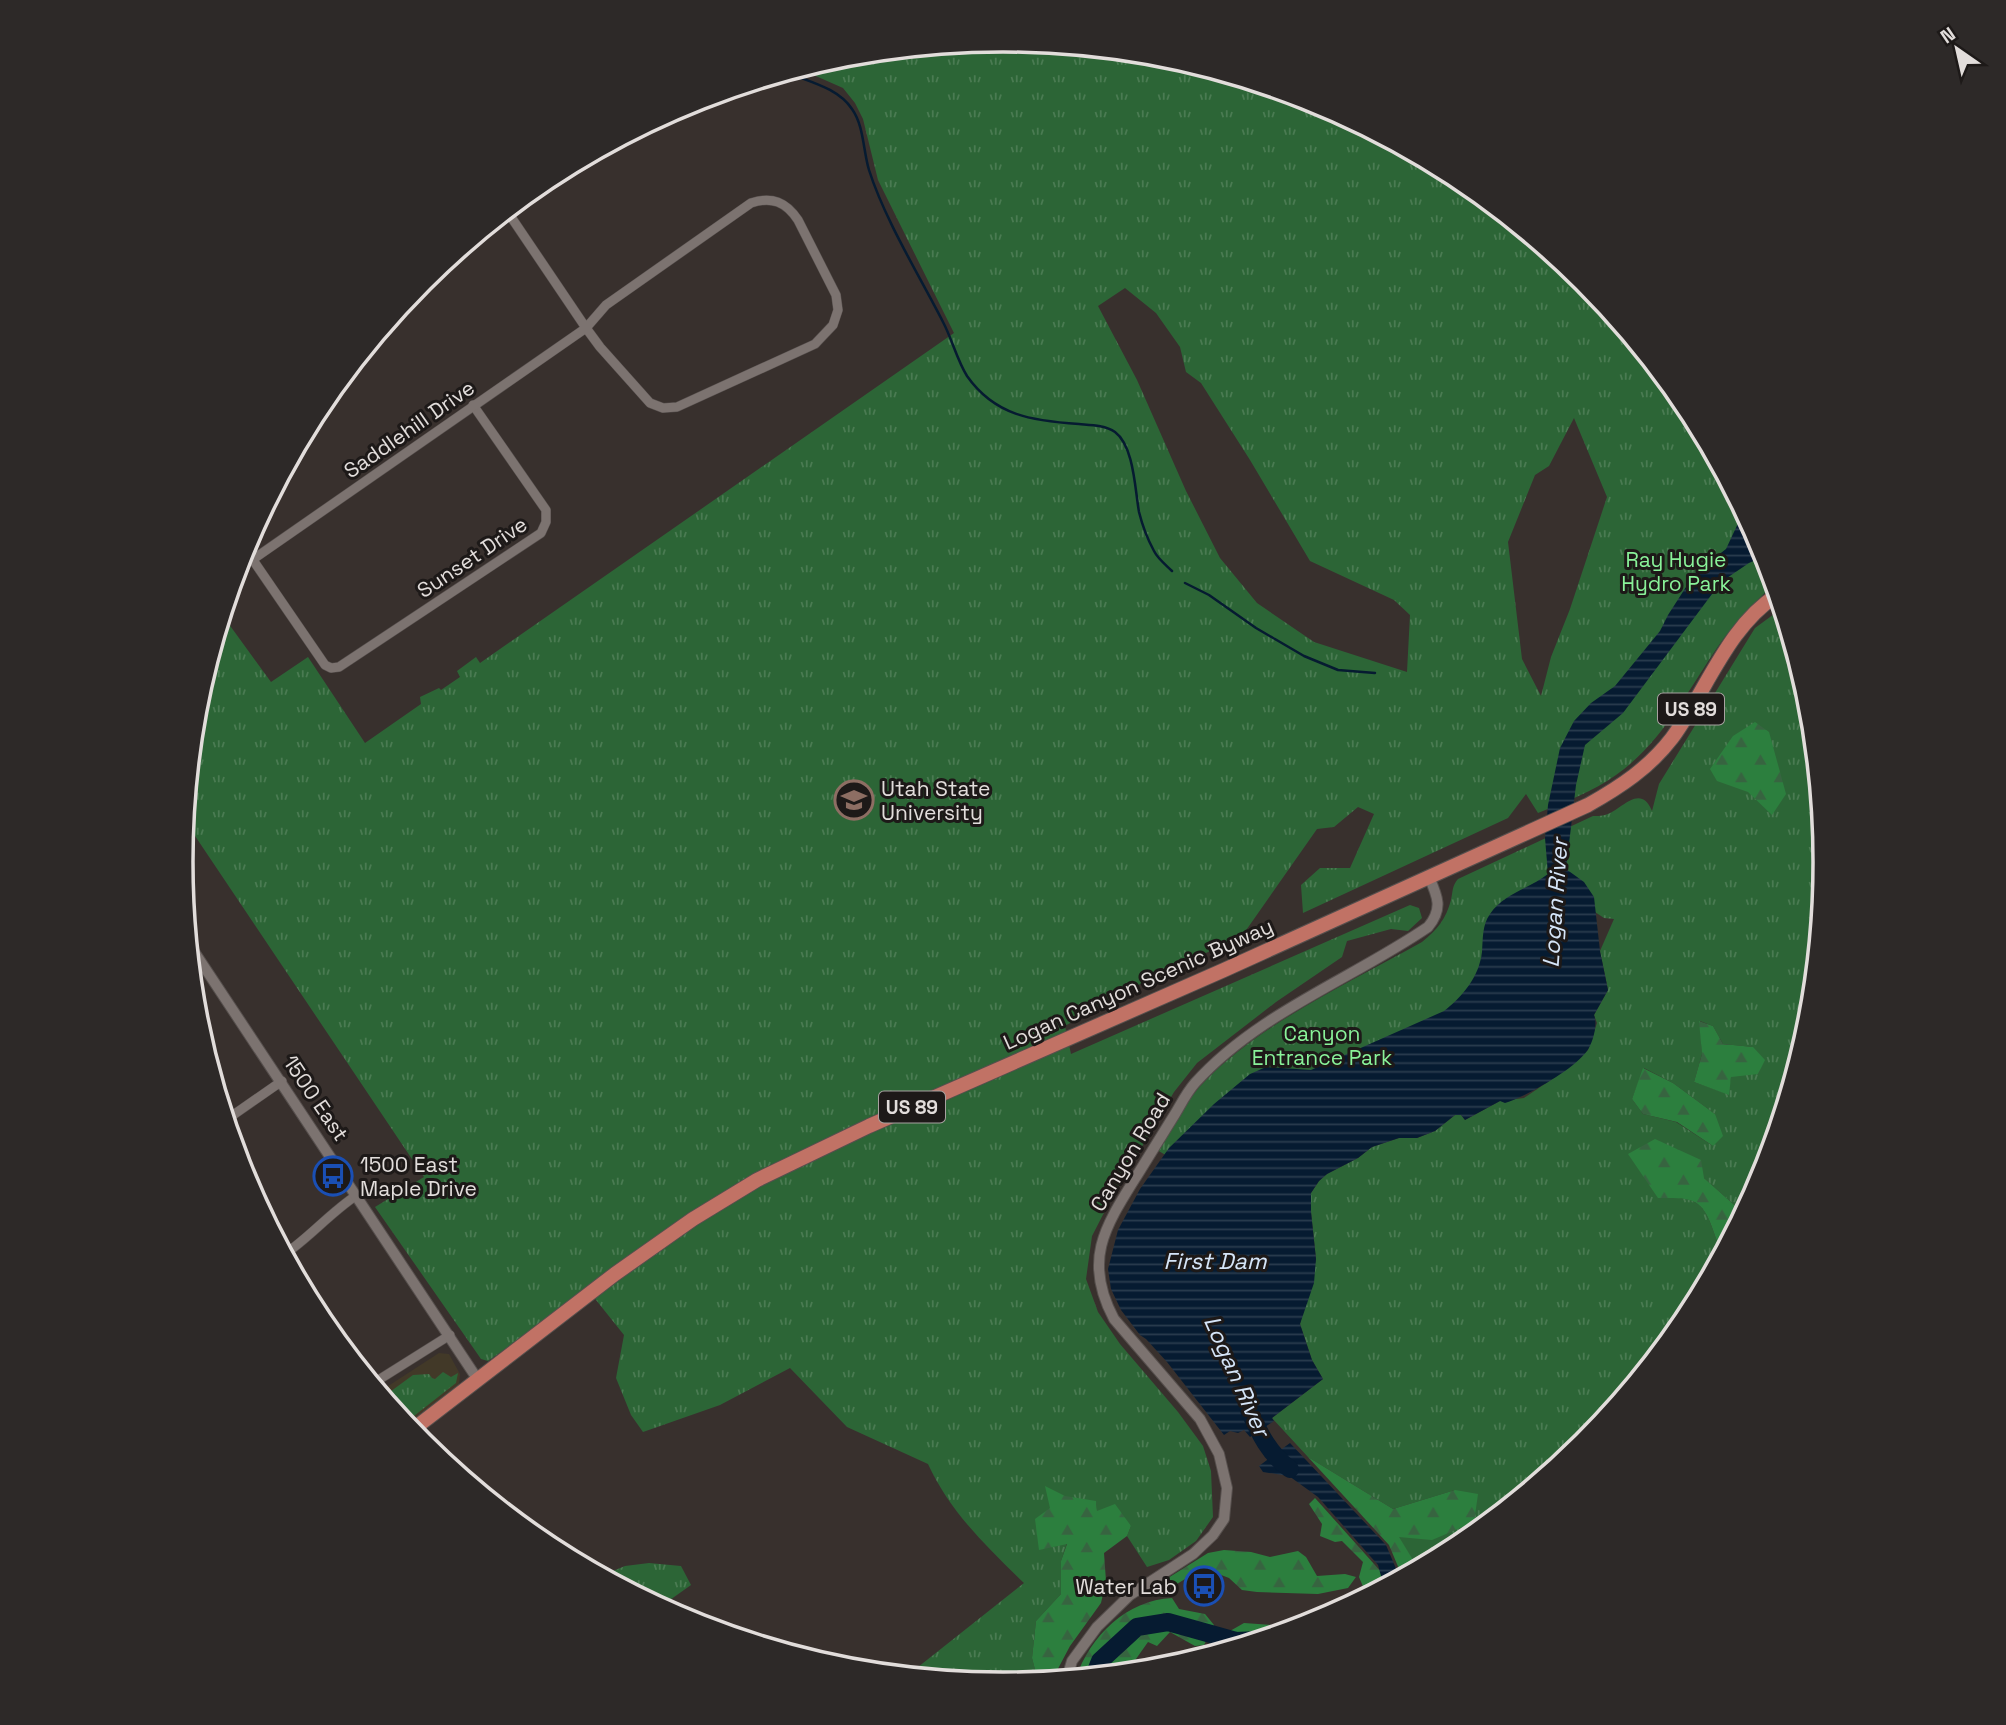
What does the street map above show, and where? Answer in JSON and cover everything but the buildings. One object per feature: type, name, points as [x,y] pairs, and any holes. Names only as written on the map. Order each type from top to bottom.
[{"type":"main road","name":"Logan Canyon Scenic Byway","points":[[478,1380],[615,1274],[693,1219],[757,1180],[869,1126],[1224,970],[1539,827],[1622,786],[1649,765],[1684,721],[1738,632],[1769,600]]},
{"type":"main road","name":"US 89","points":[[420,1424],[478,1380]]},
{"type":"street","points":[[512,219],[586,328],[650,403],[663,408],[677,407],[815,344],[833,325],[838,310],[835,295],[791,209],[781,202],[764,199],[751,204],[606,305],[586,328]]},
{"type":"street","name":"Saddlehill Drive","points":[[252,560],[586,328]]},
{"type":"street","name":"Sunset Drive","points":[[252,560],[325,665],[331,668],[339,667],[541,533],[546,522],[546,510],[473,405]]},
{"type":"street","name":"Canyon Road","points":[[1069,1670],[1072,1661],[1097,1627],[1130,1595],[1193,1554],[1213,1535],[1224,1519],[1227,1488],[1219,1454],[1200,1419],[1114,1319],[1105,1301],[1098,1278],[1103,1236],[1121,1201],[1193,1085],[1219,1058],[1270,1022],[1428,927],[1439,911],[1439,902],[1429,877]]},
{"type":"street","name":"1500 East","points":[[199,959],[478,1380]]},
{"type":"street","points":[[234,1115],[282,1081]]},
{"type":"street","points":[[292,1249],[304,1241],[330,1214],[357,1195]]},
{"type":"street","points":[[380,1380],[450,1335]]},
{"type":"shaded area","points":[[439,1353],[449,1354],[460,1374],[459,1385],[414,1419],[386,1387]]},
{"type":"green space","name":"Utah State University","points":[[1003,52],[1109,59],[1213,80],[1263,95],[1313,114],[1408,161],[1496,220],[1576,290],[1612,328],[1646,369],[1704,458],[1729,504],[1766,592],[1725,637],[1661,732],[1632,762],[1598,787],[1538,813],[1526,794],[1508,818],[1303,913],[1301,885],[1320,868],[1350,868],[1374,814],[1358,807],[1334,827],[1317,829],[1242,936],[1117,995],[1065,1026],[1071,1054],[1410,905],[1419,908],[1422,918],[1408,931],[1391,929],[1347,941],[1342,957],[1276,1002],[1197,1063],[1174,1092],[1092,1236],[1086,1279],[1098,1312],[1120,1344],[1203,1446],[1211,1471],[1213,1517],[1196,1541],[1169,1560],[1147,1567],[1127,1536],[1131,1526],[1097,1511],[1096,1502],[1067,1543],[1061,1561],[1061,1594],[1036,1621],[1032,1658],[1035,1671],[950,1671],[917,1668],[1024,1583],[958,1513],[928,1464],[847,1427],[790,1368],[720,1405],[643,1432],[631,1415],[616,1378],[624,1335],[588,1290],[488,1361],[481,1359],[375,1207],[424,1177],[194,834],[200,757],[209,704],[229,625],[271,682],[308,657],[365,743],[421,704],[420,697],[439,688],[441,690],[460,677],[457,671],[476,657],[480,663],[954,333],[878,180],[863,119],[843,88],[814,75],[897,59],[950,54]],"holes":[[[1125,288],[1156,313],[1180,347],[1186,372],[1201,383],[1310,561],[1394,600],[1410,615],[1407,672],[1314,642],[1257,603],[1220,558],[1186,491],[1137,380],[1098,306]],[[1574,418],[1607,497],[1551,657],[1541,696],[1522,659],[1508,542],[1535,475],[1549,466]]]},
{"type":"green space","name":"Canyon Entrance Park","points":[[1774,614],[1797,704],[1806,757],[1813,862],[1806,968],[1797,1021],[1770,1123],[1736,1206],[1704,1178],[1658,1197],[1687,1199],[1699,1205],[1709,1219],[1718,1242],[1676,1313],[1646,1356],[1576,1435],[1537,1471],[1496,1505],[1413,1561],[1398,1537],[1455,1490],[1393,1509],[1308,1457],[1272,1418],[1323,1379],[1312,1360],[1300,1324],[1316,1259],[1311,1193],[1327,1174],[1358,1158],[1372,1147],[1399,1138],[1417,1138],[1435,1131],[1455,1115],[1461,1115],[1465,1120],[1500,1101],[1524,1098],[1564,1071],[1588,1050],[1597,1023],[1594,1015],[1608,990],[1600,951],[1614,919],[1604,918],[1592,910],[1469,1004],[1169,1157],[1157,1150],[1192,1096],[1229,1059],[1281,1021],[1427,938],[1444,918],[1458,879],[1593,816],[1611,812],[1636,798],[1647,803],[1652,811],[1659,784],[1755,628]],"holes":[[[1700,1021],[1713,1026],[1723,1044],[1753,1047],[1731,1077],[1728,1094],[1694,1082],[1702,1054]],[[1644,1068],[1673,1083],[1715,1114],[1713,1146],[1676,1122],[1643,1114],[1632,1099]]]},
{"type":"green space","points":[[1755,722],[1769,732],[1786,794],[1772,815],[1748,792],[1717,781],[1710,769],[1733,736]]},
{"type":"green space","points":[[1699,1021],[1713,1026],[1723,1044],[1753,1047],[1765,1060],[1758,1074],[1731,1077],[1729,1095],[1694,1082],[1702,1054]]},
{"type":"green space","points":[[1643,1068],[1673,1083],[1715,1114],[1723,1136],[1713,1146],[1677,1122],[1643,1114],[1632,1099]]},
{"type":"green space","points":[[1655,1139],[1701,1160],[1704,1178],[1736,1206],[1718,1242],[1709,1219],[1699,1205],[1687,1199],[1658,1198],[1628,1154]]},
{"type":"green space","points":[[443,1372],[451,1377],[458,1373],[456,1383],[413,1417],[390,1392],[413,1375],[429,1374],[435,1379]]},
{"type":"green space","points":[[1308,1457],[1393,1509],[1455,1490],[1478,1494],[1474,1521],[1470,1524],[1432,1540],[1399,1537],[1413,1561],[1408,1564],[1399,1569],[1389,1545]]},
{"type":"green space","points":[[1045,1486],[1065,1496],[1096,1501],[1097,1511],[1115,1504],[1131,1526],[1127,1536],[1104,1553],[1106,1581],[1101,1603],[1070,1646],[1057,1671],[1035,1671],[1032,1658],[1036,1621],[1061,1594],[1061,1561],[1067,1544],[1039,1550],[1035,1519],[1050,1508]]},
{"type":"green space","points":[[1315,1498],[1385,1576],[1363,1588],[1359,1577],[1363,1562],[1342,1541],[1335,1542],[1320,1536],[1322,1524],[1309,1504]]},
{"type":"green space","points":[[1224,1550],[1270,1557],[1298,1551],[1306,1557],[1317,1576],[1345,1574],[1356,1577],[1348,1588],[1318,1594],[1242,1590],[1229,1578],[1203,1568],[1172,1587],[1160,1583],[1208,1553]]},
{"type":"green space","points":[[649,1563],[681,1566],[691,1585],[670,1600],[612,1571],[625,1566]]},
{"type":"green space","points":[[1172,1598],[1179,1609],[1205,1614],[1214,1625],[1204,1645],[1195,1646],[1170,1632],[1157,1646],[1148,1642],[1134,1662],[1080,1669],[1091,1648],[1112,1623],[1140,1605]]},
{"type":"green space","points":[[1244,1623],[1275,1625],[1223,1642],[1230,1631]]},
{"type":"water","name":"First Dam","points":[[1738,524],[1754,561],[1721,582],[1623,713],[1585,745],[1576,785],[1566,869],[1584,882],[1594,897],[1600,951],[1608,990],[1594,1015],[1595,1028],[1589,1048],[1571,1066],[1525,1095],[1505,1103],[1500,1101],[1465,1120],[1461,1115],[1455,1115],[1435,1131],[1417,1138],[1399,1138],[1372,1147],[1319,1181],[1311,1193],[1316,1259],[1314,1283],[1300,1324],[1312,1360],[1323,1379],[1272,1418],[1274,1421],[1250,1437],[1244,1430],[1238,1433],[1230,1431],[1224,1435],[1167,1362],[1140,1335],[1121,1310],[1111,1289],[1108,1269],[1118,1230],[1140,1189],[1169,1148],[1214,1104],[1250,1074],[1266,1067],[1311,1070],[1444,1011],[1458,999],[1477,970],[1487,918],[1502,901],[1548,874],[1545,838],[1548,805],[1560,748],[1574,721],[1591,703],[1615,686],[1660,631],[1695,573],[1726,549]]},
{"type":"water","points":[[1290,1443],[1386,1545],[1397,1570],[1382,1578],[1378,1565],[1318,1497],[1289,1476],[1263,1472],[1259,1466]]},
{"type":"waterway","points":[[801,78],[839,96],[856,116],[869,170],[884,208],[943,322],[967,376],[990,400],[1016,414],[1046,421],[1097,426],[1115,432],[1130,458],[1139,512],[1147,537],[1158,557],[1172,571]]},
{"type":"waterway","points":[[1185,583],[1209,595],[1256,628],[1304,656],[1338,670],[1375,673]]},
{"type":"waterway","name":"Logan River","points":[[1249,1410],[1266,1443],[1290,1469]]},
{"type":"waterway","name":"Logan River","points":[[1098,1667],[1100,1661],[1137,1627],[1168,1622],[1231,1640]]},
{"type":"place","name":"Utah State University","points":[[854,800]]},
{"type":"place","name":"1500 East Maple Drive","points":[[333,1176]]},
{"type":"place","name":"Water Lab","points":[[1204,1586]]},
{"type":"park label","name":"Ray Hugie Hydro Park","points":[[1676,571]]}]
